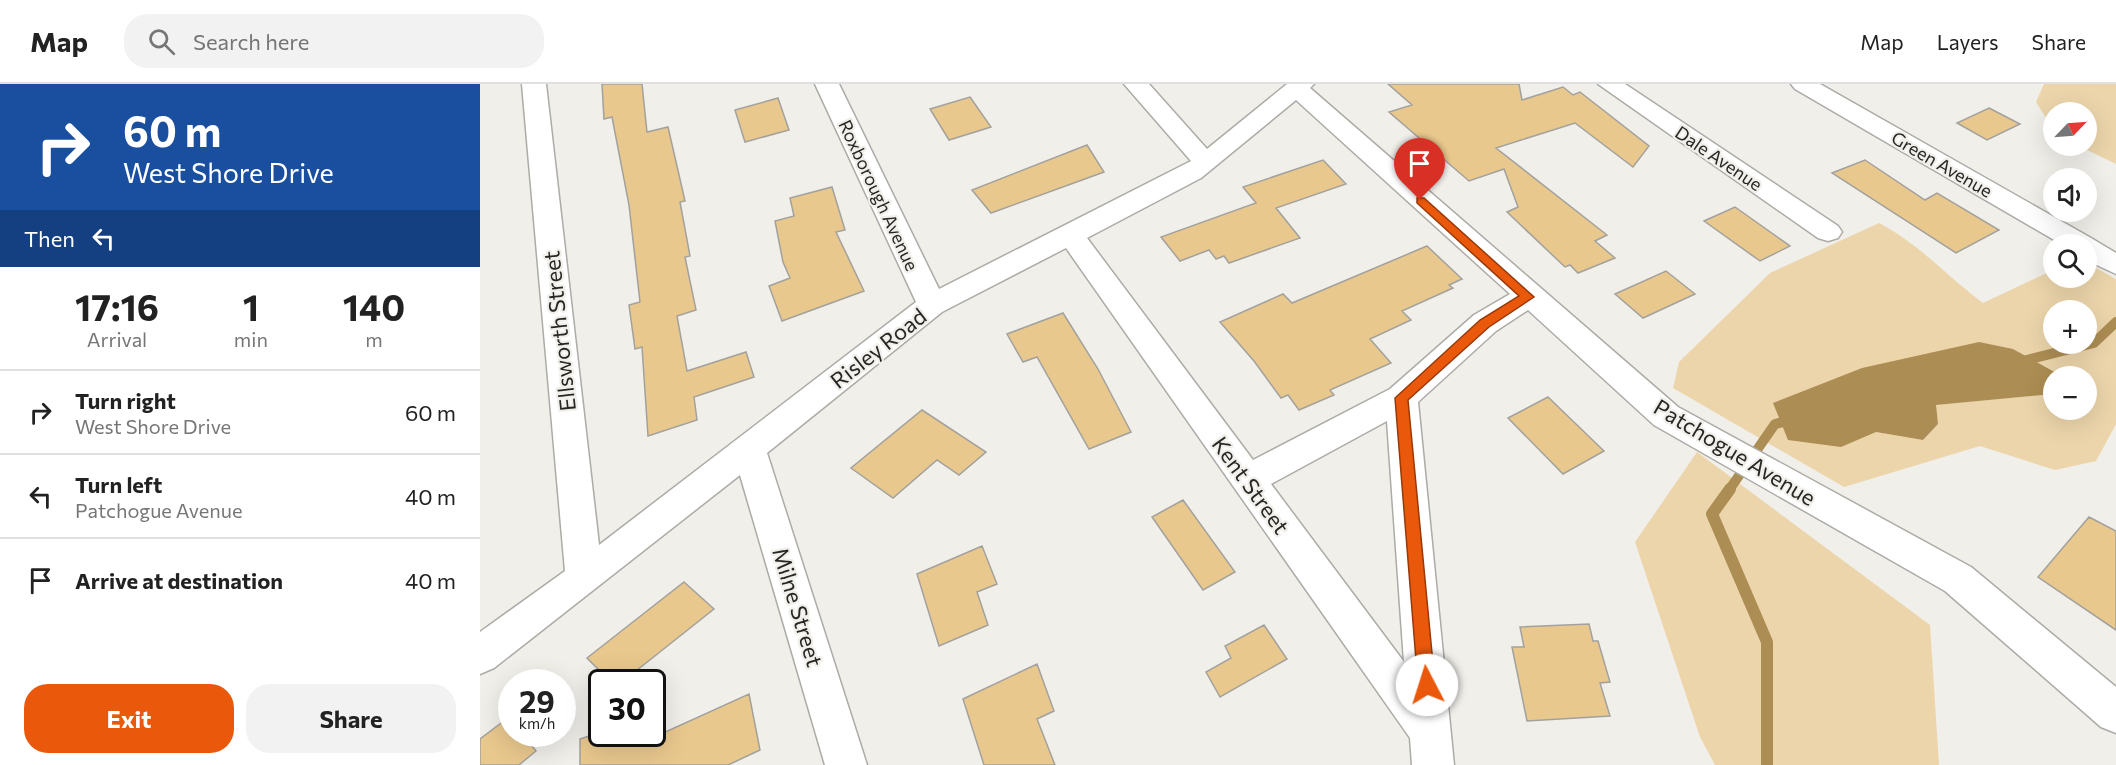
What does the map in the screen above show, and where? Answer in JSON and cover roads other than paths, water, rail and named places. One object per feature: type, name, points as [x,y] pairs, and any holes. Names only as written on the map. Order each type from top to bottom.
[{"type":"street","name":"Ellsworth Street","points":[[534,84],[584,578]]},
{"type":"street","name":"Roxborough Avenue","points":[[827,84],[932,305]]},
{"type":"street","points":[[1136,84],[1205,162]]},
{"type":"street","name":"Dale Avenue","points":[[1610,84],[1828,232]]},
{"type":"street","name":"Green Avenue","points":[[1803,84],[2063,234]]},
{"type":"street","name":"Risley Road","points":[[480,655],[584,578],[932,305],[1072,237],[1192,173],[1299,86]]},
{"type":"street","name":"Patchogue Avenue","points":[[1299,86],[1528,297],[1666,416],[1958,579],[2116,713]]},
{"type":"street","name":"Kent Street","points":[[1072,237],[1247,480],[1432,749]]},
{"type":"street","points":[[2097,254],[2116,265]]},
{"type":"street","points":[[1247,480],[1401,398],[1485,323],[1528,297]]},
{"type":"street","points":[[1401,398],[1432,749]]},
{"type":"street","name":"Milne Street","points":[[749,450],[846,765]]},
{"type":"waterway","points":[[2019,362],[2094,343],[2116,322]]},
{"type":"waterway","points":[[1729,490],[1775,424],[1795,419]]},
{"type":"waterway","points":[[1730,489],[1712,514],[1767,642],[1767,765]]}]
